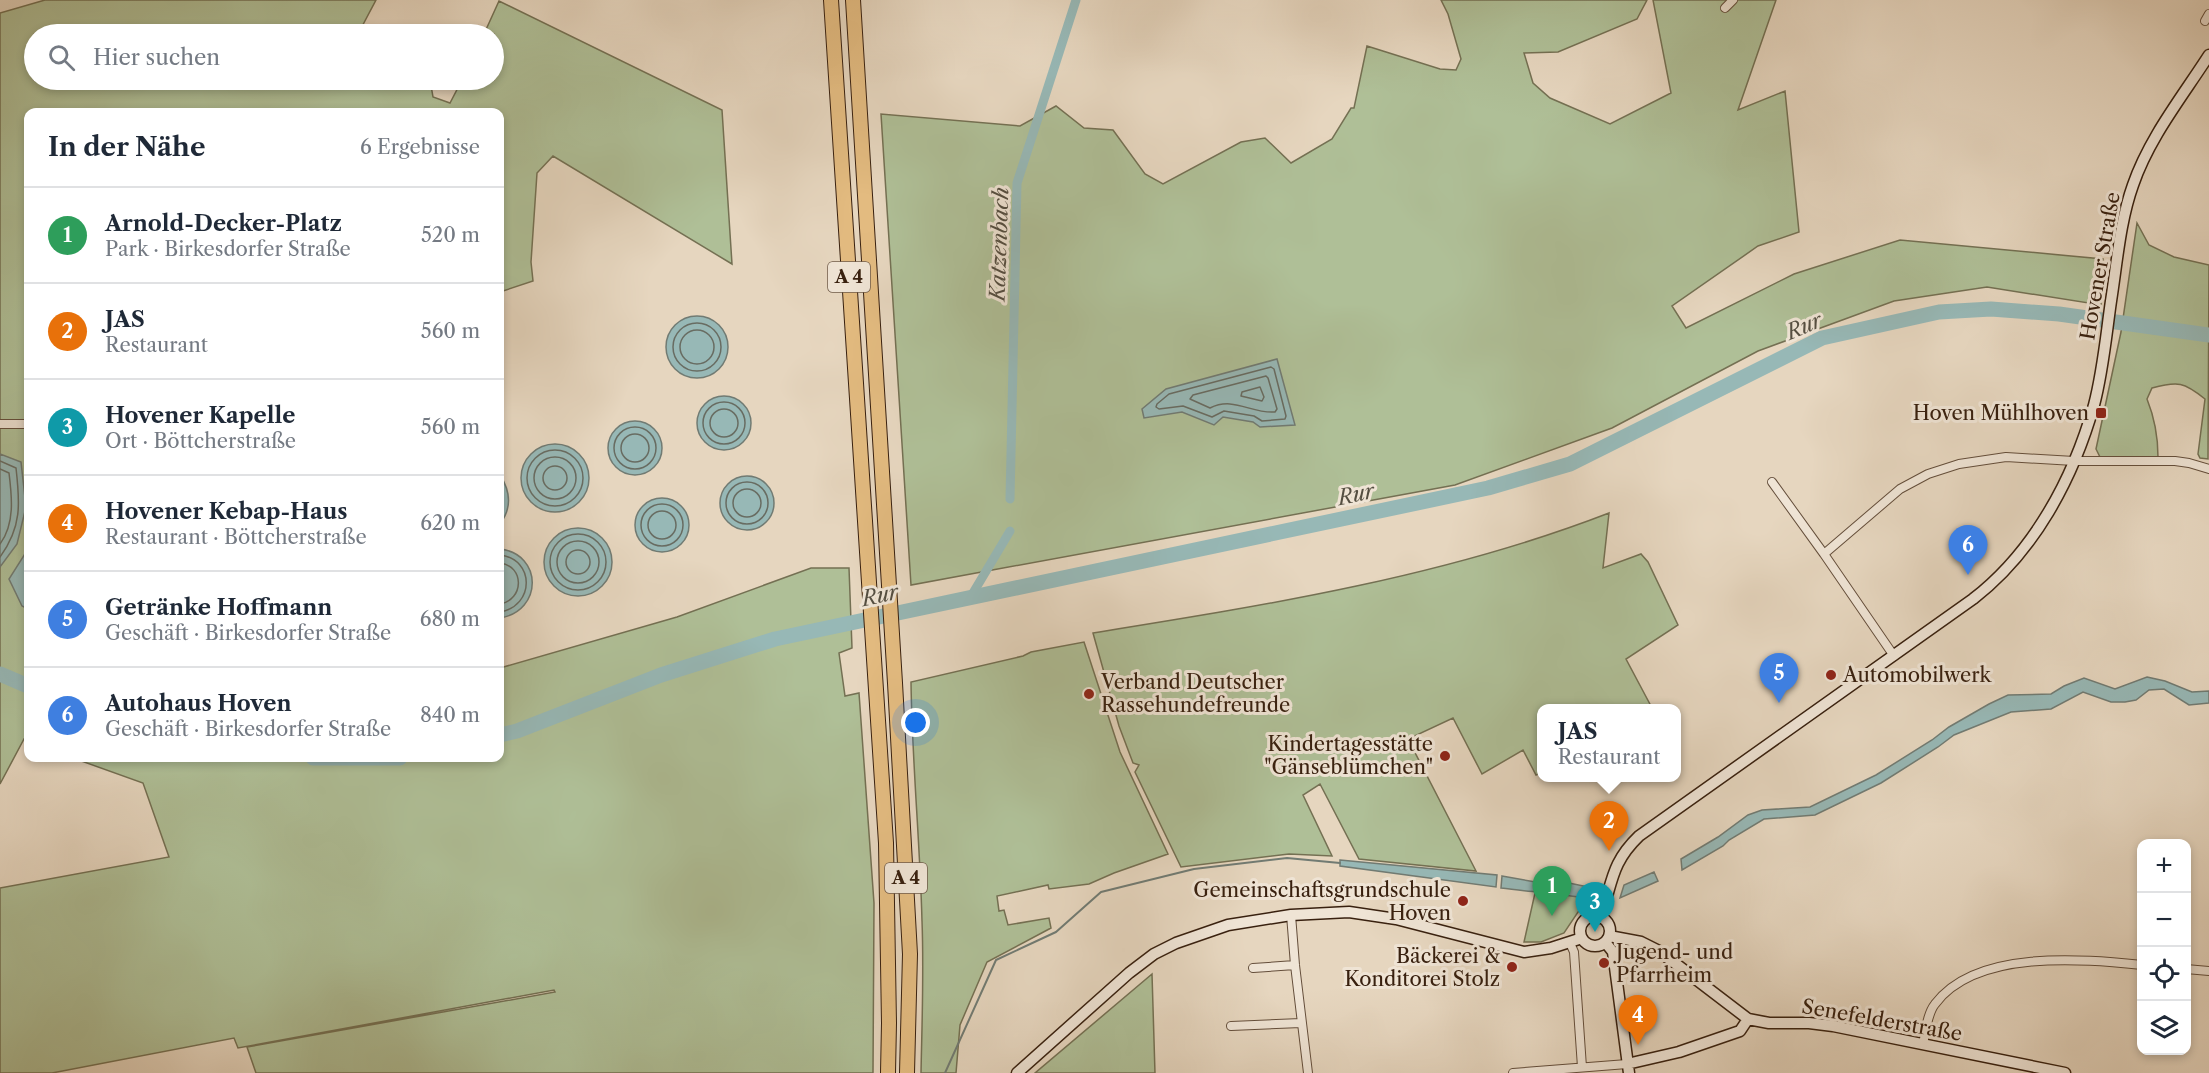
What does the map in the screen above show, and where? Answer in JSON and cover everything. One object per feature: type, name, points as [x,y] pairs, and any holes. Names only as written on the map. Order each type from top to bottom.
[{"type":"highway","name":"A 4","points":[[831,0],[886,843],[888,1073]]},
{"type":"highway","name":"A 4","points":[[853,0],[910,954],[908,1073]]},
{"type":"main road","name":"Hovener Straße","points":[[1600,918],[1614,869],[1639,836],[1981,593],[2011,564],[2037,532],[2074,461],[2094,404],[2132,186],[2150,146],[2209,55]]},
{"type":"main road","points":[[1017,1073],[1129,973],[1154,954],[1190,937],[1228,925],[1292,915],[1349,912],[1396,919],[1524,952],[1551,948],[1582,938]]},
{"type":"main road","points":[[1607,939],[1592,946],[1582,938],[1580,929],[1585,920],[1594,916],[1609,926],[1607,939],[1613,952],[1628,1068],[1740,1031],[1748,1019]]},
{"type":"main road","name":"Senefelderstraße","points":[[1607,939],[1641,942],[1659,951],[1748,1019],[1769,1023],[1809,1023],[1833,1026],[2065,1073]]},
{"type":"street","points":[[1725,8],[1732,0]]},
{"type":"street","points":[[0,424],[24,424]]},
{"type":"street","points":[[1824,554],[1900,489],[1937,471],[1959,464],[2007,457],[2074,461],[2175,461],[2209,469]]},
{"type":"street","points":[[1772,482],[1894,656]]},
{"type":"street","points":[[1292,915],[1295,965],[1308,1073]]},
{"type":"street","points":[[1570,943],[1574,952],[1582,1067]]},
{"type":"street","points":[[1923,1044],[1934,1004],[1952,988],[1980,972],[2006,964],[2040,961],[2101,961],[2137,965]]},
{"type":"street","points":[[1253,968],[1295,965]]},
{"type":"street","points":[[2191,969],[2209,971]]},
{"type":"street","points":[[1231,1026],[1301,1023]]},
{"type":"street","points":[[1513,1073],[1582,1067],[1628,1068]]},
{"type":"green space","points":[[45,0],[376,0],[363,24],[24,24],[24,90],[432,90],[433,97],[450,103],[457,90],[504,90],[504,24],[489,24],[499,1],[722,110],[732,264],[553,156],[537,173],[531,262],[533,281],[504,291],[504,108],[24,108],[24,739],[0,784],[0,13]]},
{"type":"green space","points":[[1441,0],[1647,0],[1637,19],[1558,52],[1524,53],[1533,83],[1550,98],[1610,124],[1671,93],[1653,0],[1776,0],[1738,110],[1785,91],[1799,232],[1758,246],[1672,306],[1686,328],[1794,274],[1900,240],[2103,259],[2101,305],[1987,287],[1894,301],[1758,351],[1612,428],[1455,485],[911,585],[881,114],[1020,126],[1056,106],[1084,128],[1113,130],[1145,174],[1163,184],[1241,142],[1265,138],[1291,163],[1332,139],[1351,108],[1354,108],[1367,46],[1440,69],[1456,70],[1461,59],[1448,14]]},
{"type":"green space","points":[[2137,223],[2149,245],[2174,257],[2209,265],[2208,459],[2200,458],[2198,454],[2205,399],[2192,389],[2180,384],[2152,388],[2147,399],[2155,427],[2158,457],[2100,457],[2096,449],[2121,332]]},
{"type":"green space","points":[[1609,513],[1603,568],[1641,554],[1648,562],[1678,625],[1626,659],[1650,704],[1537,704],[1537,775],[1523,750],[1482,774],[1453,718],[1408,739],[1476,871],[1359,859],[1320,784],[1303,795],[1332,856],[1289,854],[1181,867],[1135,772],[1139,765],[1133,763],[1119,726],[1093,633],[1289,600],[1419,572],[1547,535]]},
{"type":"green space","points":[[811,568],[849,568],[852,648],[839,653],[845,696],[859,693],[874,903],[873,1073],[256,1073],[247,1047],[555,992],[554,990],[238,1048],[234,1038],[52,1073],[0,1073],[0,888],[169,857],[143,783],[84,762],[504,762],[504,667],[677,617]]},
{"type":"green space","points":[[1084,642],[1120,752],[1168,854],[1089,884],[1049,889],[1048,885],[997,896],[999,911],[1004,910],[1008,925],[1049,918],[1051,928],[987,962],[960,1025],[956,1073],[921,1073],[923,940],[911,682],[1023,656],[1031,652]]},
{"type":"green space","points":[[1535,893],[1569,895],[1595,900],[1578,912],[1564,933],[1541,942],[1524,942]]},
{"type":"green space","points":[[1152,974],[1155,1073],[1035,1073]]},
{"type":"water","points":[[697,316],[719,325],[728,347],[719,369],[697,378],[675,369],[666,347],[675,325]]},
{"type":"water","points":[[1277,359],[1295,425],[1260,427],[1253,422],[1223,417],[1214,425],[1182,412],[1144,418],[1142,409],[1166,389]]},
{"type":"water","points":[[719,396],[729,396],[739,400],[747,408],[751,423],[747,438],[739,446],[729,450],[719,450],[709,446],[701,438],[697,428],[697,418],[701,408],[709,400]]},
{"type":"water","points":[[630,421],[640,421],[650,425],[658,433],[662,448],[658,463],[650,471],[640,475],[630,475],[620,471],[612,463],[608,453],[608,443],[612,433],[620,425]]},
{"type":"water","points":[[548,444],[562,444],[574,449],[584,459],[589,478],[584,497],[574,507],[562,512],[548,512],[536,507],[526,497],[521,485],[521,471],[526,459],[536,449]]},
{"type":"water","points":[[0,454],[21,462],[24,515],[17,544],[0,567]]},
{"type":"water","points":[[742,476],[752,476],[762,480],[770,488],[774,503],[770,518],[762,526],[752,530],[742,530],[732,526],[724,518],[720,508],[720,498],[724,488],[732,480]]},
{"type":"water","points":[[504,484],[509,500],[504,518]]},
{"type":"water","points":[[657,498],[667,498],[677,502],[685,510],[689,525],[685,540],[677,548],[667,552],[657,552],[647,548],[639,540],[635,530],[635,520],[639,510],[647,502]]},
{"type":"water","points":[[571,528],[585,528],[597,533],[607,543],[612,562],[607,581],[597,591],[585,596],[571,596],[559,591],[549,581],[544,569],[544,555],[549,543],[559,533]]},
{"type":"water","points":[[504,550],[514,553],[524,561],[530,571],[532,583],[530,594],[524,605],[514,613],[504,617]]},
{"type":"water","points":[[24,555],[24,607],[22,606],[9,579]]},
{"type":"water","points":[[2147,677],[2165,681],[2192,692],[2209,691],[2209,703],[2189,705],[2164,689],[2149,690],[2136,700],[2125,702],[2111,702],[2083,692],[2051,709],[2011,712],[1954,735],[1881,783],[1815,815],[1764,819],[1682,870],[1681,859],[1718,837],[1748,815],[1762,810],[1810,807],[1876,775],[1949,727],[2008,695],[2051,694],[2084,678],[2115,689]]},
{"type":"water","points":[[1340,860],[1497,875],[1496,887],[1340,866]]},
{"type":"water","points":[[1654,872],[1658,881],[1620,898],[1624,885]]},
{"type":"water","points":[[1502,876],[1541,883],[1569,883],[1598,889],[1595,900],[1501,888]]},
{"type":"waterway","name":"Katzenbach","points":[[1010,499],[1017,183],[1076,0]]},
{"type":"waterway","name":"Rur","points":[[504,734],[661,675],[775,639],[1488,488],[1570,464],[1822,338],[1939,312],[1991,309],[2059,314],[2209,335]]},
{"type":"waterway","name":"Katzenbach","points":[[970,598],[1010,531]]},
{"type":"waterway","name":"Rur","points":[[0,674],[24,684]]},
{"type":"waterway","points":[[945,1073],[996,960],[1056,932],[1101,892],[1194,869],[1287,858],[1340,863]]},
{"type":"place","name":"Hoven Mühlhoven","points":[[2101,413]]},
{"type":"place","name":"Autohaus Hoven","points":[[1968,575]]},
{"type":"place","name":"Automobilwerk","points":[[1831,675]]},
{"type":"place","name":"Verband Deutscher Rassehundefreunde","points":[[1089,694]]},
{"type":"place","name":"Getränke Hoffmann","points":[[1779,703]]},
{"type":"place","name":"Kindertagesstätte \"Gänseblümchen\"","points":[[1445,756]]},
{"type":"place","name":"JAS","points":[[1609,851]]},
{"type":"place","name":"Gemeinschaftsgrundschule Hoven","points":[[1463,901]]},
{"type":"place","name":"Arnold-Decker-Platz","points":[[1552,916]]},
{"type":"place","name":"Hovener Kapelle","points":[[1595,932]]},
{"type":"place","name":"Jugend- und Pfarrheim","points":[[1604,963]]},
{"type":"place","name":"Bäckerei & Konditorei Stolz","points":[[1512,967]]},
{"type":"place","name":"Hovener Kebap-Haus","points":[[1638,1045]]}]
